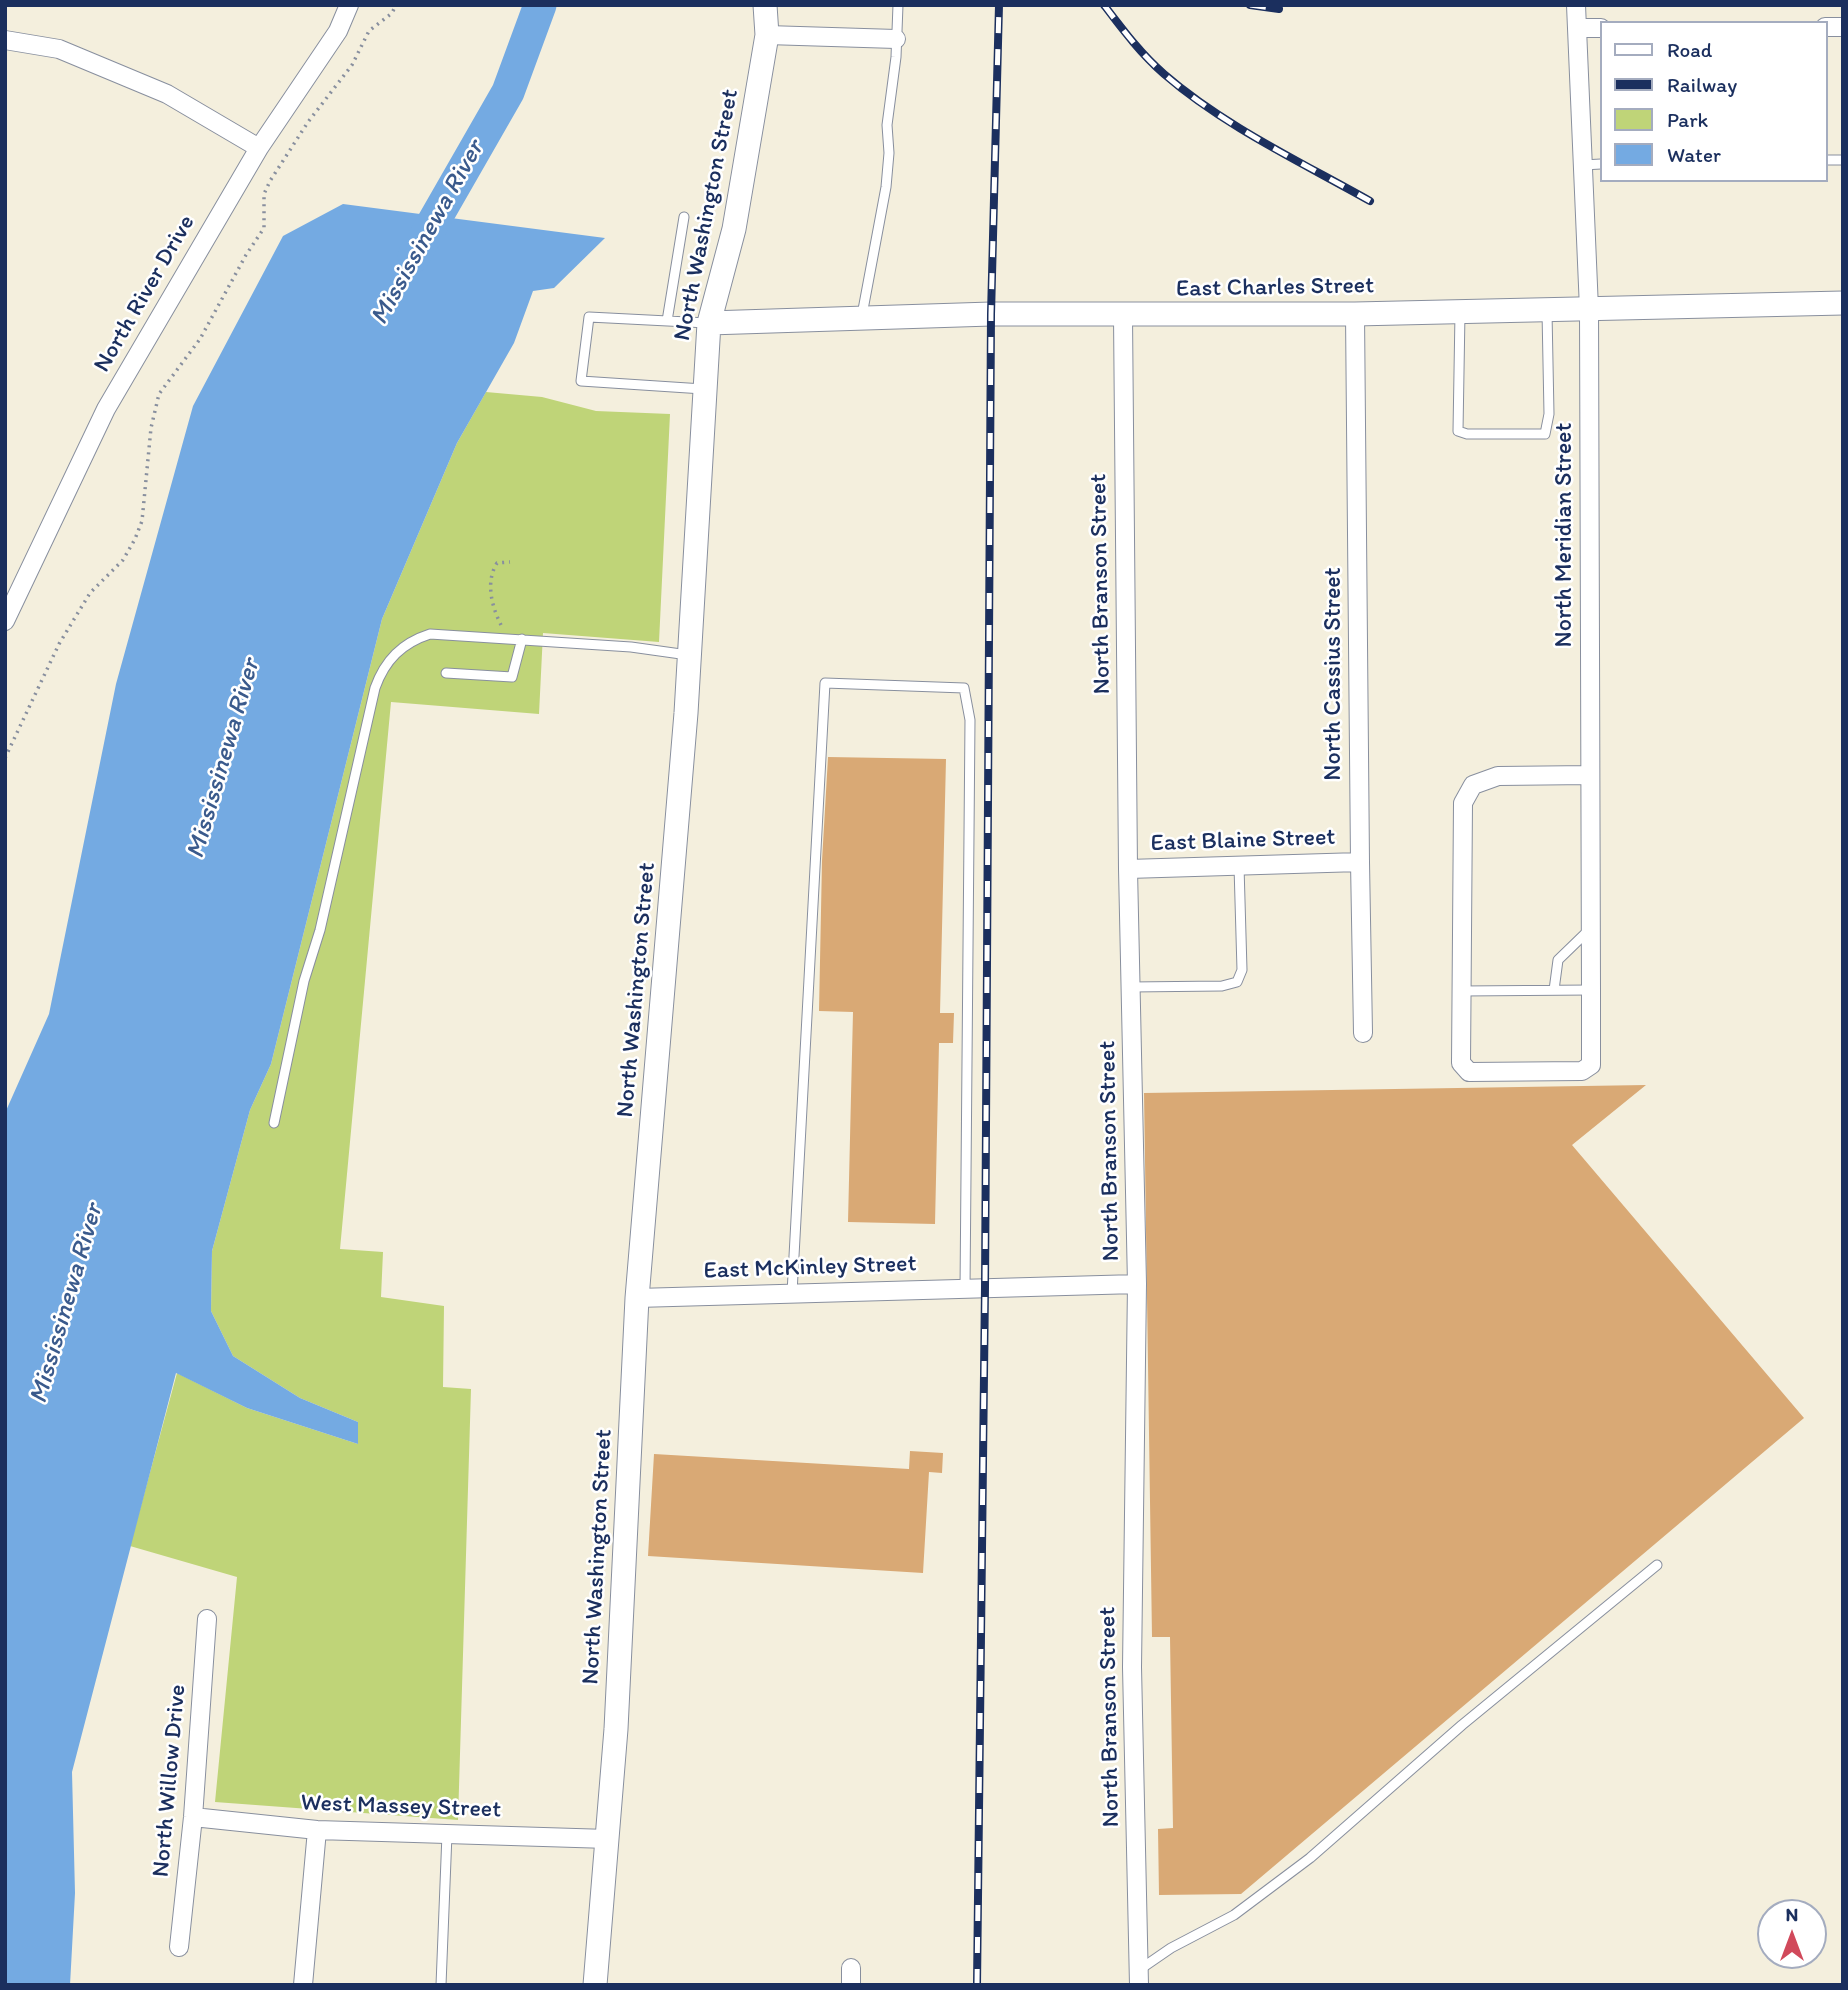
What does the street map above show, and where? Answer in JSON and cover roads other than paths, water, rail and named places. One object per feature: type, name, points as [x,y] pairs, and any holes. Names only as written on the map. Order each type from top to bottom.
[{"type":"street","name":"North River Drive","points":[[5,621],[106,409],[259,148],[338,31],[349,5]]},
{"type":"street","name":"North Washington Street","points":[[595,1985],[616,1729],[637,1298],[690,655],[709,323],[734,229],[767,35],[765,5]]},
{"type":"street","name":"North Meridian Street","points":[[1462,991],[1461,1063],[1469,1072],[1582,1071],[1591,1065],[1589,309],[1576,5]]},
{"type":"street","points":[[1577,28],[1600,28]]},
{"type":"street","points":[[767,35],[896,39]]},
{"type":"street","points":[[5,40],[59,48],[167,94],[259,148]]},
{"type":"street","name":"East Charles Street","points":[[709,323],[991,314],[1355,314],[1843,303]]},
{"type":"street","name":"North Cassius Street","points":[[1355,314],[1363,1033]]},
{"type":"street","name":"North Branson Street","points":[[1123,316],[1128,869],[1137,1284],[1132,1667],[1139,1977]]},
{"type":"street","points":[[1462,991],[1463,803],[1473,785],[1498,776],[1590,775]]},
{"type":"street","name":"East Blaine Street","points":[[1128,869],[1360,862]]},
{"type":"street","name":"East McKinley Street","points":[[637,1298],[1137,1284]]},
{"type":"street","name":"North Willow Drive","points":[[179,1947],[194,1817],[207,1619]]},
{"type":"street","name":"West Massey Street","points":[[194,1817],[317,1830],[608,1839]]},
{"type":"street","points":[[303,1985],[317,1830]]},
{"type":"lane","points":[[862,319],[886,187],[887,125],[898,5]]},
{"type":"lane","points":[[1583,165],[1600,164]]},
{"type":"lane","points":[[667,321],[684,218]]},
{"type":"lane","points":[[1460,312],[1458,431],[1467,434],[1545,434],[1549,414],[1546,310]]},
{"type":"lane","points":[[705,390],[581,382],[589,317],[709,323]]},
{"type":"lane","points":[[274,1123],[304,981],[320,930],[375,688],[380,673],[394,654],[414,639],[430,634],[631,647],[690,655]]},
{"type":"lane","points":[[446,673],[512,677],[522,639]]},
{"type":"lane","points":[[792,1293],[825,683],[964,688],[970,720],[965,1288]]},
{"type":"lane","points":[[1131,987],[1222,986],[1237,982],[1242,970],[1239,866]]},
{"type":"lane","points":[[1554,990],[1558,960],[1590,929]]},
{"type":"lane","points":[[1462,991],[1591,990]]},
{"type":"lane","points":[[1139,1977],[1171,1948],[1234,1916],[1310,1858],[1462,1725],[1657,1565]]},
{"type":"lane","points":[[441,1985],[447,1834]]},
{"type":"water","points":[[343,204],[605,238],[554,288],[533,291],[514,343],[457,443],[382,619],[271,1064],[250,1110],[212,1251],[211,1311],[233,1356],[300,1398],[358,1422],[358,1444],[247,1408],[176,1373],[72,1772],[75,1893],[70,1985],[5,1985],[5,1113],[49,1014],[116,684],[193,406],[283,236]]},
{"type":"waterway","name":"Mississinewa River","points":[[414,256],[508,92],[540,5]]},
{"type":"railway","points":[[977,1985],[985,1287],[991,314],[999,5]]},
{"type":"railway","points":[[1104,5],[1148,58],[1187,93],[1237,127],[1370,201]]},
{"type":"railway","points":[[1250,5],[1279,9]]}]
